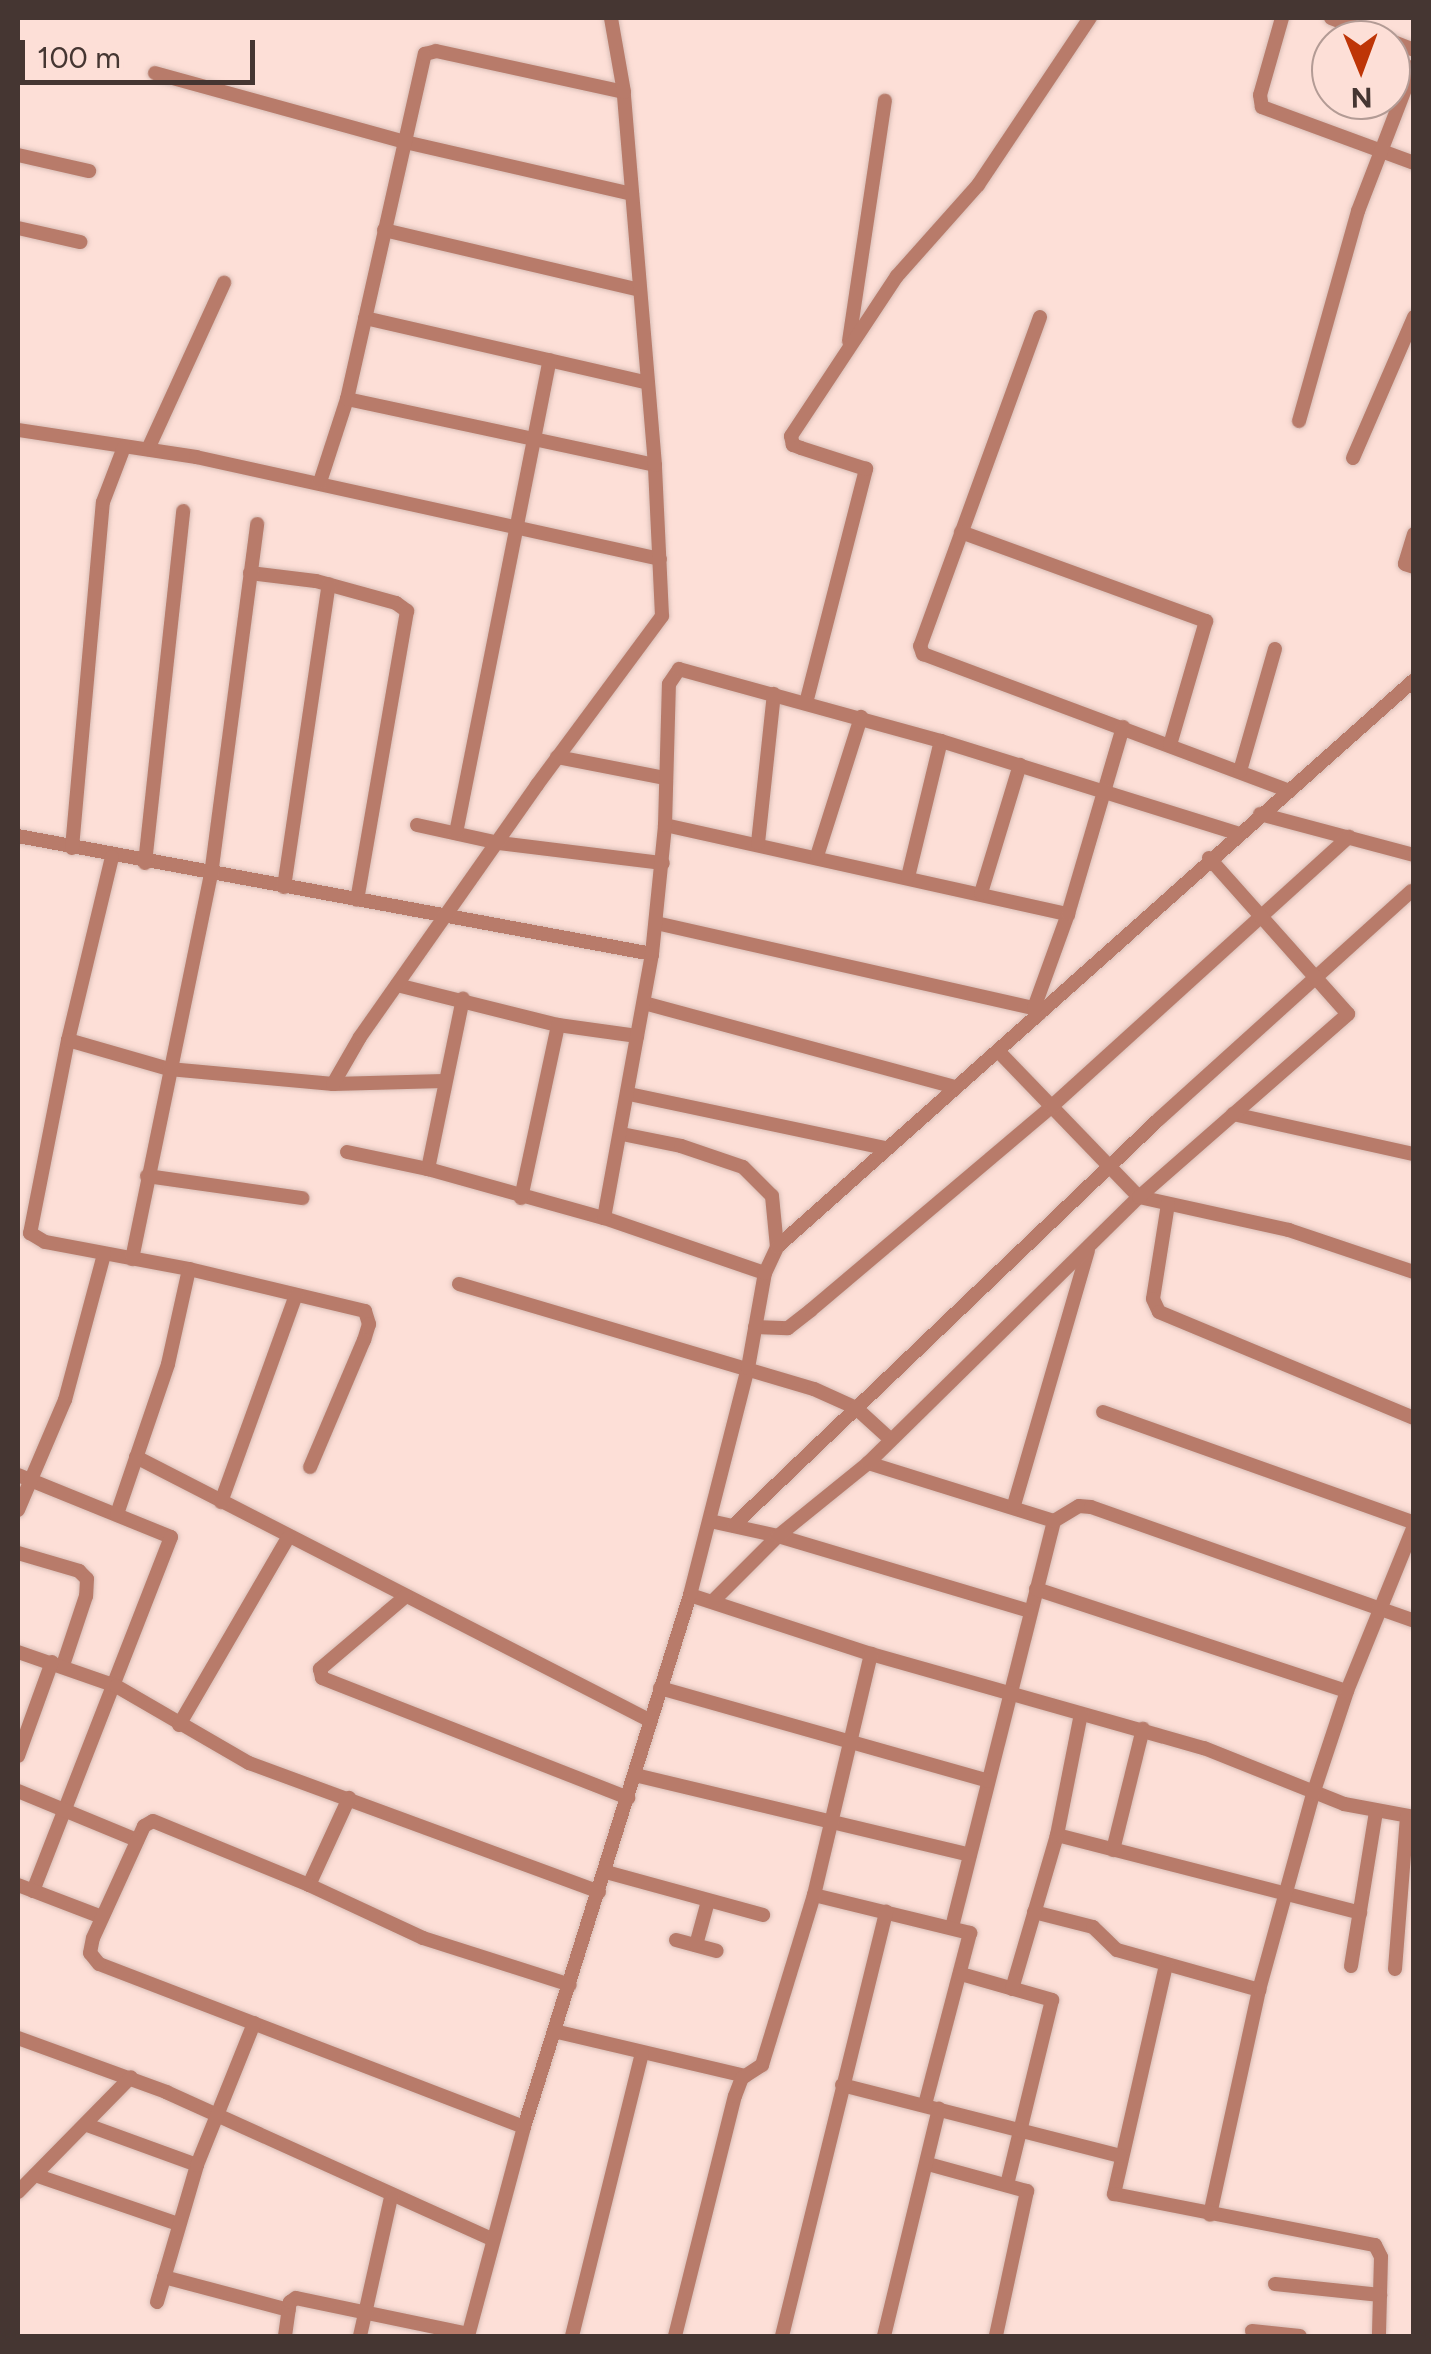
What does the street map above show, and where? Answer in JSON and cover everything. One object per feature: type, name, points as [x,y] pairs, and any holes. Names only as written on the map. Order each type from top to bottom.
[{"type":"street","points":[[333,1084],[397,985],[662,616],[655,464],[624,92],[611,18]]},
{"type":"street","points":[[806,702],[866,468],[801,448],[790,440],[848,347],[910,259],[978,185],[1090,18]]},
{"type":"street","points":[[1282,18],[1260,95],[1262,107],[1414,163]]},
{"type":"street","points":[[320,482],[346,399],[421,63],[429,52],[624,92]]},
{"type":"street","points":[[1299,421],[1358,211],[1414,66]]},
{"type":"street","points":[[155,73],[405,142],[632,194]]},
{"type":"street","points":[[848,347],[884,101]]},
{"type":"street","points":[[18,155],[89,171]]},
{"type":"street","points":[[18,228],[80,242]]},
{"type":"street","points":[[384,230],[640,290]]},
{"type":"street","points":[[148,449],[224,283]]},
{"type":"street","points":[[1040,316],[920,646],[923,654],[1288,791]]},
{"type":"street","points":[[1353,458],[1414,317]]},
{"type":"street","points":[[365,318],[648,382]]},
{"type":"street","points":[[456,833],[550,360]]},
{"type":"street","points":[[346,399],[655,464]]},
{"type":"street","points":[[18,430],[148,449],[320,482],[517,530],[660,559]]},
{"type":"street","points":[[72,848],[103,502],[124,447]]},
{"type":"street","points":[[145,863],[182,510]]},
{"type":"street","points":[[132,1259],[212,876],[257,524]]},
{"type":"street","points":[[961,532],[1206,621],[1170,745]]},
{"type":"street","points":[[1414,534],[1405,564],[1414,568]]},
{"type":"street","points":[[250,573],[329,584],[402,605],[408,615],[358,900]]},
{"type":"street","points":[[284,887],[329,584]]},
{"type":"street","points":[[1240,771],[1275,648]]},
{"type":"street","points":[[604,1218],[652,954],[665,825],[670,684],[679,669],[941,741],[1236,834]]},
{"type":"street","points":[[285,2336],[289,2310],[296,2298],[468,2336],[524,2127],[558,2032],[690,1595],[748,1368],[765,1273],[778,1246],[998,1051],[1037,1011],[1414,680]]},
{"type":"street","points":[[758,843],[774,694]]},
{"type":"street","points":[[817,856],[861,718]]},
{"type":"street","points":[[1037,1011],[1123,727]]},
{"type":"street","points":[[908,877],[941,741]]},
{"type":"street","points":[[557,758],[665,778]]},
{"type":"street","points":[[980,893],[1020,766]]},
{"type":"street","points":[[1260,814],[1414,855]]},
{"type":"street","points":[[417,825],[499,843],[662,863]]},
{"type":"street","points":[[665,825],[1068,914]]},
{"type":"street","points":[[18,836],[212,876],[652,954]]},
{"type":"street","points":[[755,1327],[788,1328],[1052,1106],[1349,837]]},
{"type":"street","points":[[112,857],[68,1040],[30,1233],[34,1239],[189,1269],[365,1311],[369,1319],[310,1467]]},
{"type":"street","points":[[712,1601],[778,1536],[868,1463],[1139,1197],[1348,1014],[1209,858]]},
{"type":"street","points":[[734,1525],[1108,1168],[1410,891]]},
{"type":"street","points":[[656,922],[1037,1011]]},
{"type":"street","points":[[397,985],[558,1024],[637,1036]]},
{"type":"street","points":[[428,1168],[463,999]]},
{"type":"street","points":[[644,1003],[956,1087]]},
{"type":"street","points":[[521,1198],[558,1024]]},
{"type":"street","points":[[68,1040],[169,1068],[333,1084],[444,1081]]},
{"type":"street","points":[[998,1051],[1139,1197],[1289,1230],[1414,1272]]},
{"type":"street","points":[[629,1094],[886,1148]]},
{"type":"street","points":[[1233,1114],[1413,1152]]},
{"type":"street","points":[[622,1134],[681,1146],[744,1167],[772,1196],[778,1246]]},
{"type":"street","points":[[346,1152],[428,1168],[521,1198],[604,1218],[765,1273]]},
{"type":"street","points":[[148,1176],[302,1198]]},
{"type":"street","points":[[1168,1204],[1154,1299],[1159,1312],[1414,1418]]},
{"type":"street","points":[[1014,1505],[1088,1250]]},
{"type":"street","points":[[18,1510],[65,1400],[104,1254]]},
{"type":"street","points":[[117,1514],[168,1364],[189,1269]]},
{"type":"street","points":[[459,1284],[748,1368],[856,1408],[891,1440]]},
{"type":"street","points":[[221,1502],[296,1295]]},
{"type":"street","points":[[1102,1412],[1414,1524],[1378,1608],[1313,1794],[1259,1990],[1210,2215]]},
{"type":"street","points":[[136,1457],[650,1720]]},
{"type":"street","points":[[868,1463],[1014,1505],[1054,1521]]},
{"type":"street","points":[[18,1474],[168,1534],[171,1542],[33,1891]]},
{"type":"street","points":[[952,1926],[1054,1521],[1079,1506],[1092,1508],[1414,1620]]},
{"type":"street","points":[[710,1520],[778,1536],[1030,1611]]},
{"type":"street","points":[[180,1726],[288,1538]]},
{"type":"street","points":[[18,1553],[80,1571],[86,1579],[86,1596],[18,1756]]},
{"type":"street","points":[[1036,1589],[1347,1691]]},
{"type":"street","points":[[690,1595],[871,1654],[1204,1748],[1313,1794],[1410,1817],[1407,1902],[1395,1968]]},
{"type":"street","points":[[406,1596],[320,1669],[322,1678],[628,1798]]},
{"type":"street","points":[[18,1652],[116,1686],[224,1752],[599,1892]]},
{"type":"street","points":[[676,2336],[735,2096],[745,2076],[762,2065],[814,1895],[871,1654]]},
{"type":"street","points":[[660,1688],[988,1780]]},
{"type":"street","points":[[1012,1989],[1057,1835],[1081,1714]]},
{"type":"street","points":[[1113,1850],[1143,1729]]},
{"type":"street","points":[[635,1775],[970,1855]]},
{"type":"street","points":[[18,1791],[137,1840]]},
{"type":"street","points":[[309,1884],[348,1798]]},
{"type":"street","points":[[1351,1966],[1376,1811]]},
{"type":"street","points":[[524,2127],[92,1960],[92,1938],[144,1826],[160,1822],[309,1884],[423,1938],[570,1985]]},
{"type":"street","points":[[1057,1835],[1360,1914]]},
{"type":"street","points":[[606,1872],[763,1915]]},
{"type":"street","points":[[18,1885],[102,1917]]},
{"type":"street","points":[[814,1895],[952,1926],[970,1934],[932,2107],[928,2164],[884,2336]]},
{"type":"street","points":[[696,1945],[708,1901]]},
{"type":"street","points":[[782,2336],[886,1912]]},
{"type":"street","points":[[1034,1912],[1093,1927],[1117,1950],[1259,1990]]},
{"type":"street","points":[[676,1940],[716,1951]]},
{"type":"street","points":[[1166,1965],[1112,2186],[1119,2198],[1375,2244],[1380,2252],[1379,2336]]},
{"type":"street","points":[[960,1974],[1052,2000],[1007,2184]]},
{"type":"street","points":[[157,2302],[197,2164],[254,2023]]},
{"type":"street","points":[[558,2032],[745,2076]]},
{"type":"street","points":[[18,2038],[131,2076],[491,2240]]},
{"type":"street","points":[[572,2336],[642,2053]]},
{"type":"street","points":[[18,2192],[131,2076]]},
{"type":"street","points":[[842,2085],[1120,2156]]},
{"type":"street","points":[[87,2125],[197,2164]]},
{"type":"street","points":[[928,2164],[1024,2188],[1028,2196],[996,2336]]},
{"type":"street","points":[[34,2176],[178,2224]]},
{"type":"street","points":[[360,2336],[391,2197]]},
{"type":"street","points":[[164,2276],[289,2310]]},
{"type":"street","points":[[1276,2284],[1380,2295]]},
{"type":"street","points":[[1252,2330],[1300,2336]]}]
